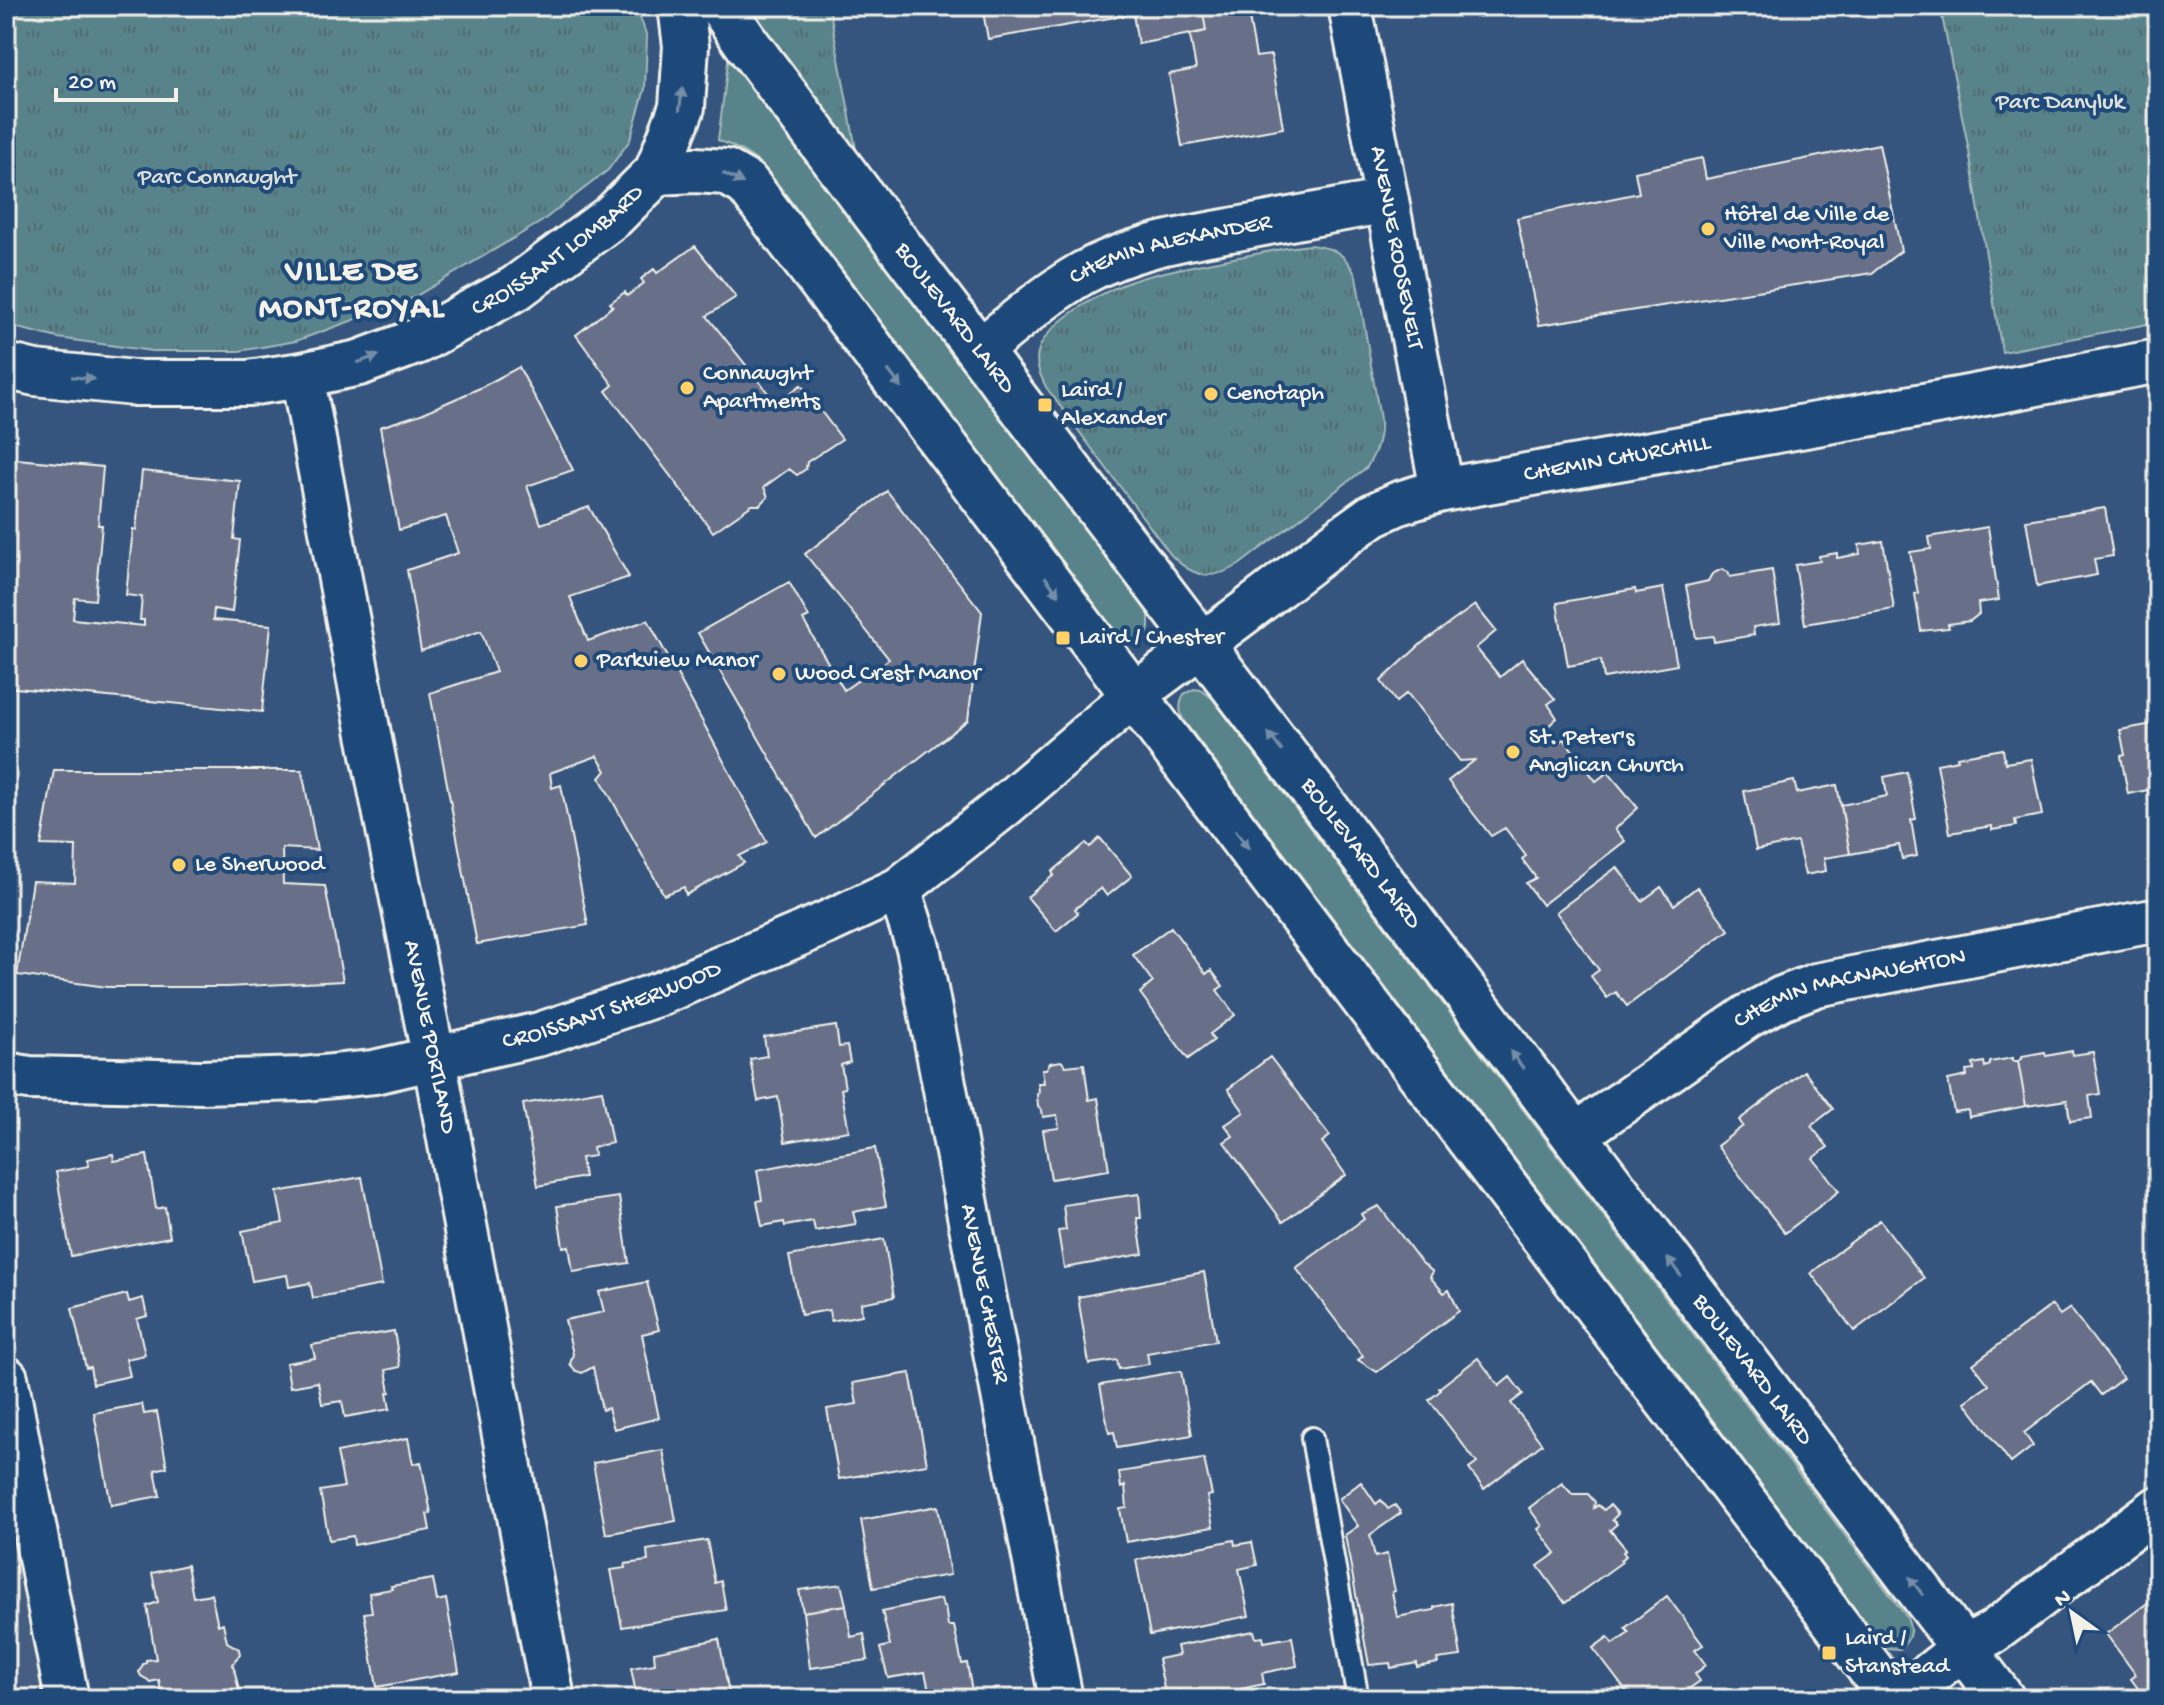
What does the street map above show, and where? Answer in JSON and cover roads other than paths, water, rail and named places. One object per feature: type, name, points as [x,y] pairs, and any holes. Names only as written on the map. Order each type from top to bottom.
[{"type":"street","name":"CROISSANT LOMBARD","points":[[6,366],[35,373],[134,383],[227,384],[302,375],[359,363],[418,341],[516,288],[613,216],[657,172],[682,107],[686,46],[681,6]]},
{"type":"street","name":"BOULEVARD LAIRD","points":[[721,6],[757,58],[2002,1699]]},
{"type":"street","name":"AVENUE ROOSEVELT","points":[[1350,6],[1442,490]]},
{"type":"street","points":[[657,172],[726,172],[747,184],[1896,1699],[1963,1648],[1993,1632],[2158,1508]]},
{"type":"street","name":"CHEMIN ALEXANDER","points":[[980,350],[1081,274],[1142,248],[1387,201]]},
{"type":"street","name":"CHEMIN CHURCHILL","points":[[1134,695],[1373,515],[1399,503],[1442,490],[2158,361]]},
{"type":"street","name":"AVENUE PORTLAND","points":[[302,375],[553,1699]]},
{"type":"street","name":"CROISSANT SHERWOOD","points":[[6,1074],[29,1078],[201,1082],[289,1079],[374,1072],[540,1034],[659,994],[899,889],[1003,807],[1134,695]]},
{"type":"street","name":"AVENUE CHESTER","points":[[899,889],[918,947],[1061,1699]]},
{"type":"street","name":"CHEMIN MACNAUGHTON","points":[[1574,1136],[1748,1016],[1816,985],[2158,920]]},
{"type":"street","points":[[6,1378],[67,1699]]},
{"type":"lane","points":[[1312,1438],[1358,1699]]},
{"type":"place","name":"Hôtel de Ville de Ville Mont-Royal","points":[[1708,229]]},
{"type":"place","name":"Connaught Apartments","points":[[687,388]]},
{"type":"place","name":"Cenotaph","points":[[1211,394]]},
{"type":"place","name":"Laird / Alexander","points":[[1045,405]]},
{"type":"place","name":"Laird / Chester","points":[[1063,638]]},
{"type":"place","name":"Parkview Manor","points":[[581,661]]},
{"type":"place","name":"Wood Crest Manor","points":[[779,674]]},
{"type":"place","name":"St. Peter's Anglican Church","points":[[1513,752]]},
{"type":"place","name":"Le Sherwood","points":[[179,865]]},
{"type":"place","name":"Laird / Stanstead","points":[[1829,1653]]},
{"type":"district","name":"VILLE DE MONT-ROYAL","points":[[352,292]]},
{"type":"park label","name":"Parc Danyluk","points":[[2060,103]]},
{"type":"park label","name":"Parc Connaught","points":[[217,178]]}]
